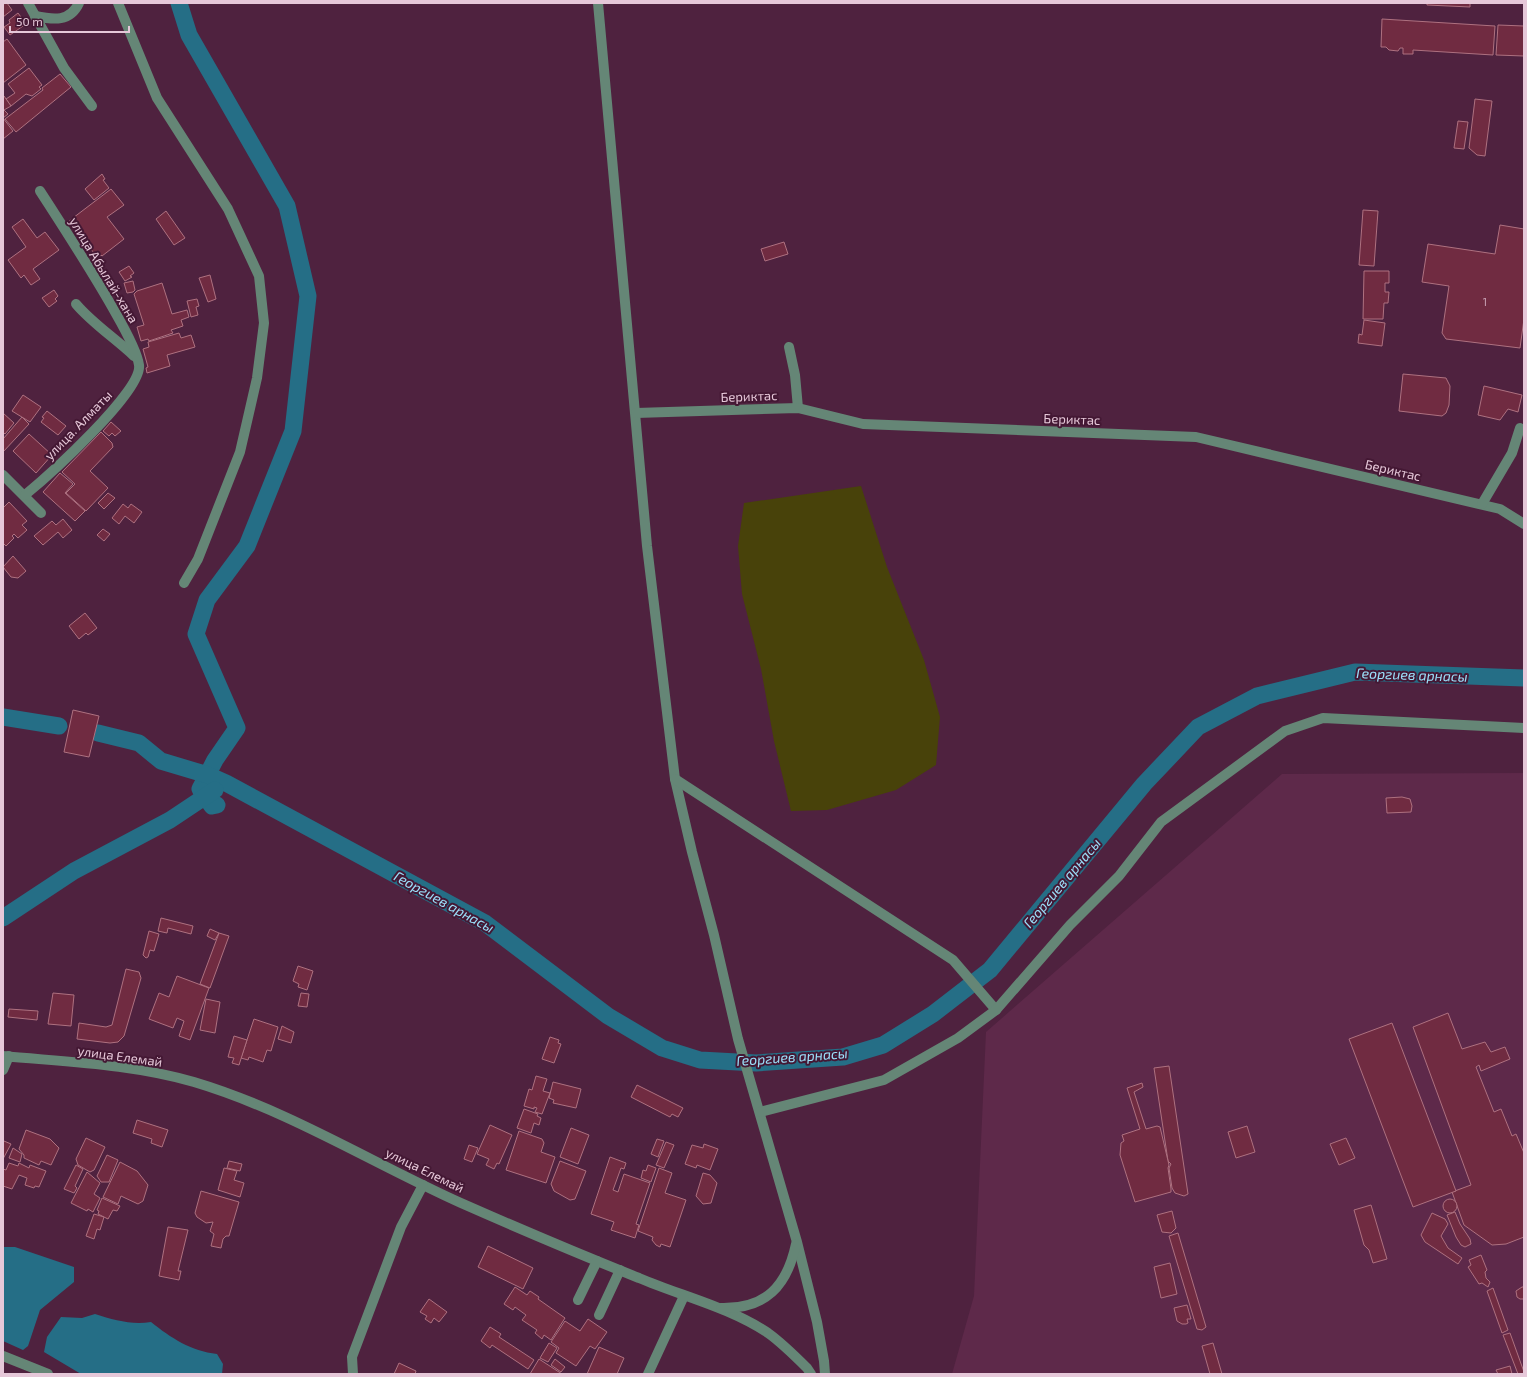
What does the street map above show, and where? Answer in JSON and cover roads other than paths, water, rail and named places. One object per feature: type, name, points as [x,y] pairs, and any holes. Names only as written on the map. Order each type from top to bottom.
[{"type":"street","points":[[28,3],[64,68],[92,106]]},
{"type":"street","points":[[35,16],[54,20],[68,17],[76,10],[79,3]]},
{"type":"street","points":[[118,3],[157,98],[228,209],[259,276],[260,284],[264,323],[257,378],[240,452],[198,559],[184,583]]},
{"type":"street","points":[[598,3],[656,624],[675,779],[738,1039],[797,1242],[817,1322],[825,1374]]},
{"type":"street","name":"улица Абылай-хана","points":[[40,191],[98,283],[127,334],[138,362]]},
{"type":"street","points":[[76,304],[95,324],[117,340],[138,362]]},
{"type":"street","points":[[788,347],[795,375],[798,408]]},
{"type":"street","name":"улица. Алматы","points":[[25,495],[99,426],[134,382],[138,362]]},
{"type":"street","name":"Бериктас","points":[[636,413],[798,408],[863,424],[1196,437],[1482,504],[1500,509],[1523,522]]},
{"type":"street","points":[[1482,504],[1512,453],[1520,428]]},
{"type":"street","points":[[3,475],[42,513]]},
{"type":"street","points":[[760,1112],[884,1080],[958,1038],[994,1008],[1070,925],[1120,876],[1161,822],[1285,731],[1323,718],[1524,728]]},
{"type":"street","points":[[675,779],[953,960],[994,1008]]},
{"type":"street","points":[[3,1070],[6,1056]]},
{"type":"street","name":"улица Елемай","points":[[6,1056],[128,1068],[194,1082],[260,1106],[372,1159],[423,1186],[597,1261],[684,1296],[719,1308],[768,1333],[807,1368],[811,1374]]},
{"type":"street","points":[[353,1374],[352,1357],[401,1227],[423,1186]]},
{"type":"street","points":[[719,1308],[735,1308],[757,1302],[771,1295],[785,1278],[792,1263],[797,1242]]},
{"type":"street","points":[[578,1300],[597,1261]]},
{"type":"street","points":[[599,1315],[620,1270]]},
{"type":"street","points":[[648,1374],[684,1296]]},
{"type":"street","points":[[3,1356],[48,1374]]},
{"type":"water","points":[[3,1247],[15,1247],[74,1267],[74,1282],[40,1310],[28,1346],[23,1350],[3,1341]]},
{"type":"water","points":[[95,1314],[130,1322],[151,1322],[190,1347],[217,1354],[223,1364],[222,1374],[81,1374],[44,1352],[47,1337],[61,1317],[82,1318]]},
{"type":"waterway","points":[[179,3],[189,35],[287,206],[308,296],[293,431],[247,546],[207,600],[196,634],[237,728],[215,760],[200,789],[212,806],[217,805]]},
{"type":"waterway","name":"Георгиев арнасы","points":[[98,733],[139,743],[161,761],[208,775],[226,783],[485,923],[608,1016],[662,1048],[700,1060],[756,1063],[843,1057],[883,1045],[933,1014],[990,970],[1144,784],[1198,727],[1257,696],[1355,672],[1524,678]]},
{"type":"waterway","name":"Георгиев арнасы","points":[[3,717],[59,726]]},
{"type":"waterway","points":[[3,918],[74,871],[170,820],[215,790]]}]
